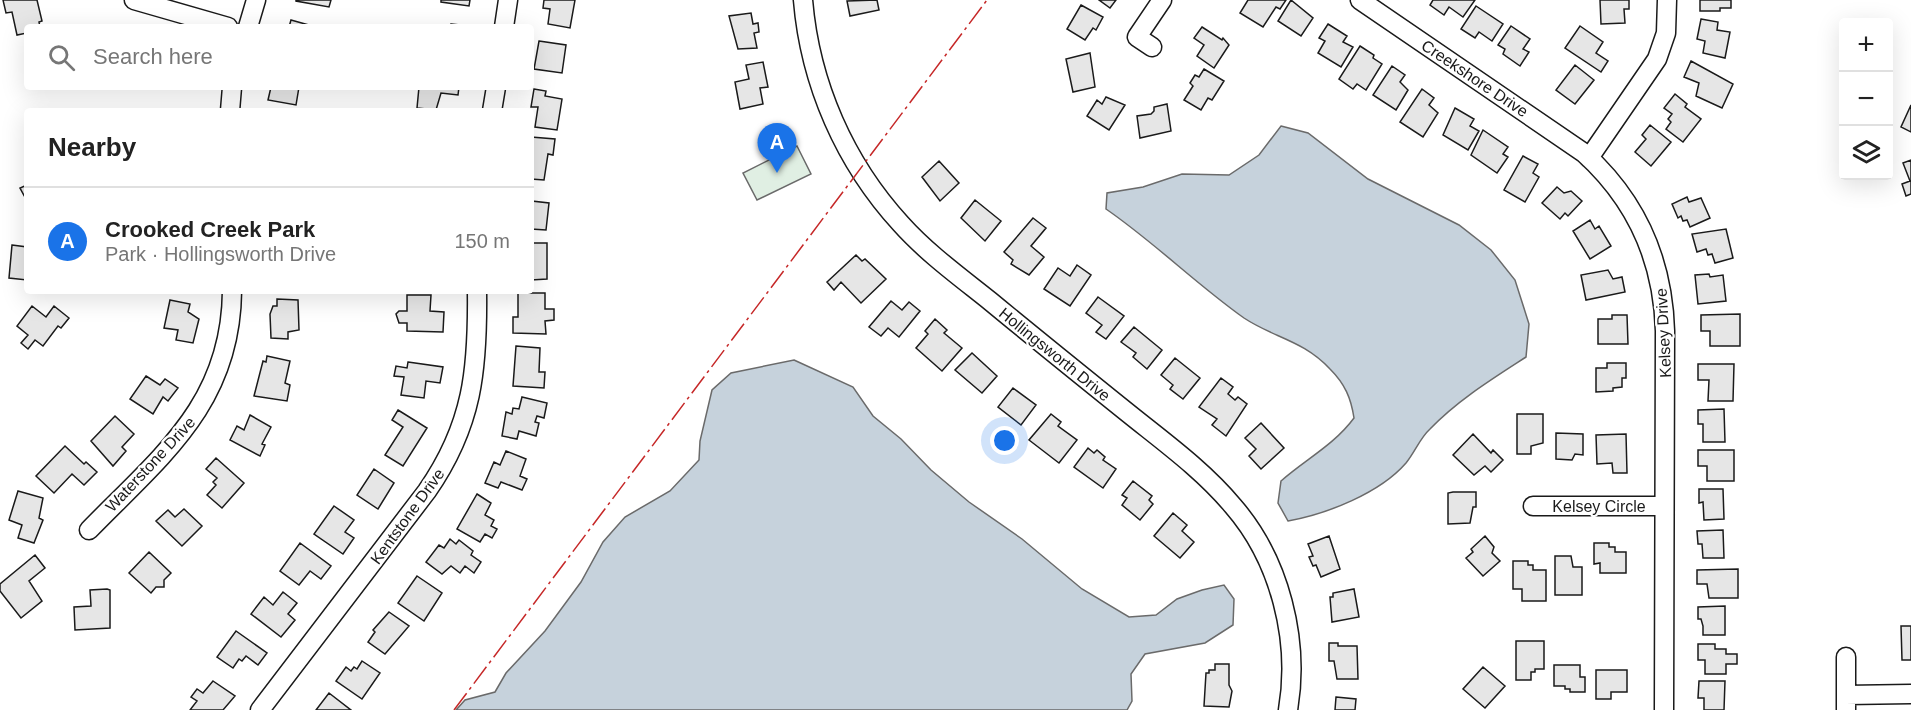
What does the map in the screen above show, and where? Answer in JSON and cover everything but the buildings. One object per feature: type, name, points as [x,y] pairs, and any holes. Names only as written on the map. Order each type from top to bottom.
[{"type":"street","points":[[134,0],[218,24]]},
{"type":"street","points":[[249,24],[256,0]]},
{"type":"street","points":[[504,24],[508,0]]},
{"type":"street","name":"Hollingsworth Drive","points":[[803,0],[812,57],[831,116],[856,165],[889,211],[939,261],[1202,473],[1241,516],[1270,566],[1283,607],[1291,660],[1288,710]]},
{"type":"street","points":[[1152,47],[1137,37],[1162,0]]},
{"type":"street","name":"Creekshore Drive","points":[[1360,0],[1589,158]]},
{"type":"street","points":[[1589,158],[1657,59],[1666,33],[1667,0]]},
{"type":"street","points":[[230,108],[232,90]]},
{"type":"street","points":[[492,108],[496,90]]},
{"type":"street","name":"Kelsey Drive","points":[[1589,158],[1608,177],[1634,213],[1650,246],[1660,281],[1665,331],[1664,710]]},
{"type":"street","name":"Waterstone Drive","points":[[89,530],[183,432],[205,401],[225,349],[232,294]]},
{"type":"street","name":"Kentstone Drive","points":[[260,710],[427,491],[449,456],[465,418],[475,377],[477,294]]},
{"type":"street","name":"Kelsey Circle","points":[[1533,506],[1664,506]]},
{"type":"street","points":[[1846,657],[1846,702],[1911,694]]},
{"type":"green space","points":[[797,146],[811,174],[757,200],[743,173]]},
{"type":"shaded area","points":[[1281,126],[1308,133],[1368,179],[1459,225],[1491,250],[1515,280],[1529,324],[1526,357],[1476,390],[1441,418],[1426,433],[1406,463],[1395,474],[1352,501],[1288,521],[1278,503],[1281,481],[1329,444],[1354,418],[1343,386],[1320,359],[1299,345],[1244,318],[1106,209],[1107,193],[1143,187],[1182,174],[1229,175],[1259,155]]},
{"type":"shaded area","points":[[794,360],[853,387],[873,416],[901,439],[931,470],[969,502],[1022,539],[1082,589],[1129,617],[1156,615],[1177,599],[1224,585],[1234,599],[1233,625],[1205,643],[1145,654],[1131,674],[1132,701],[1127,710],[456,710],[465,700],[495,692],[506,673],[545,631],[581,582],[603,542],[625,517],[670,491],[699,460],[700,441],[712,390],[731,373]]},
{"type":"power","points":[[454,710],[987,0]]},
{"type":"place","name":"Crooked Creek Park","points":[[777,173]]}]
